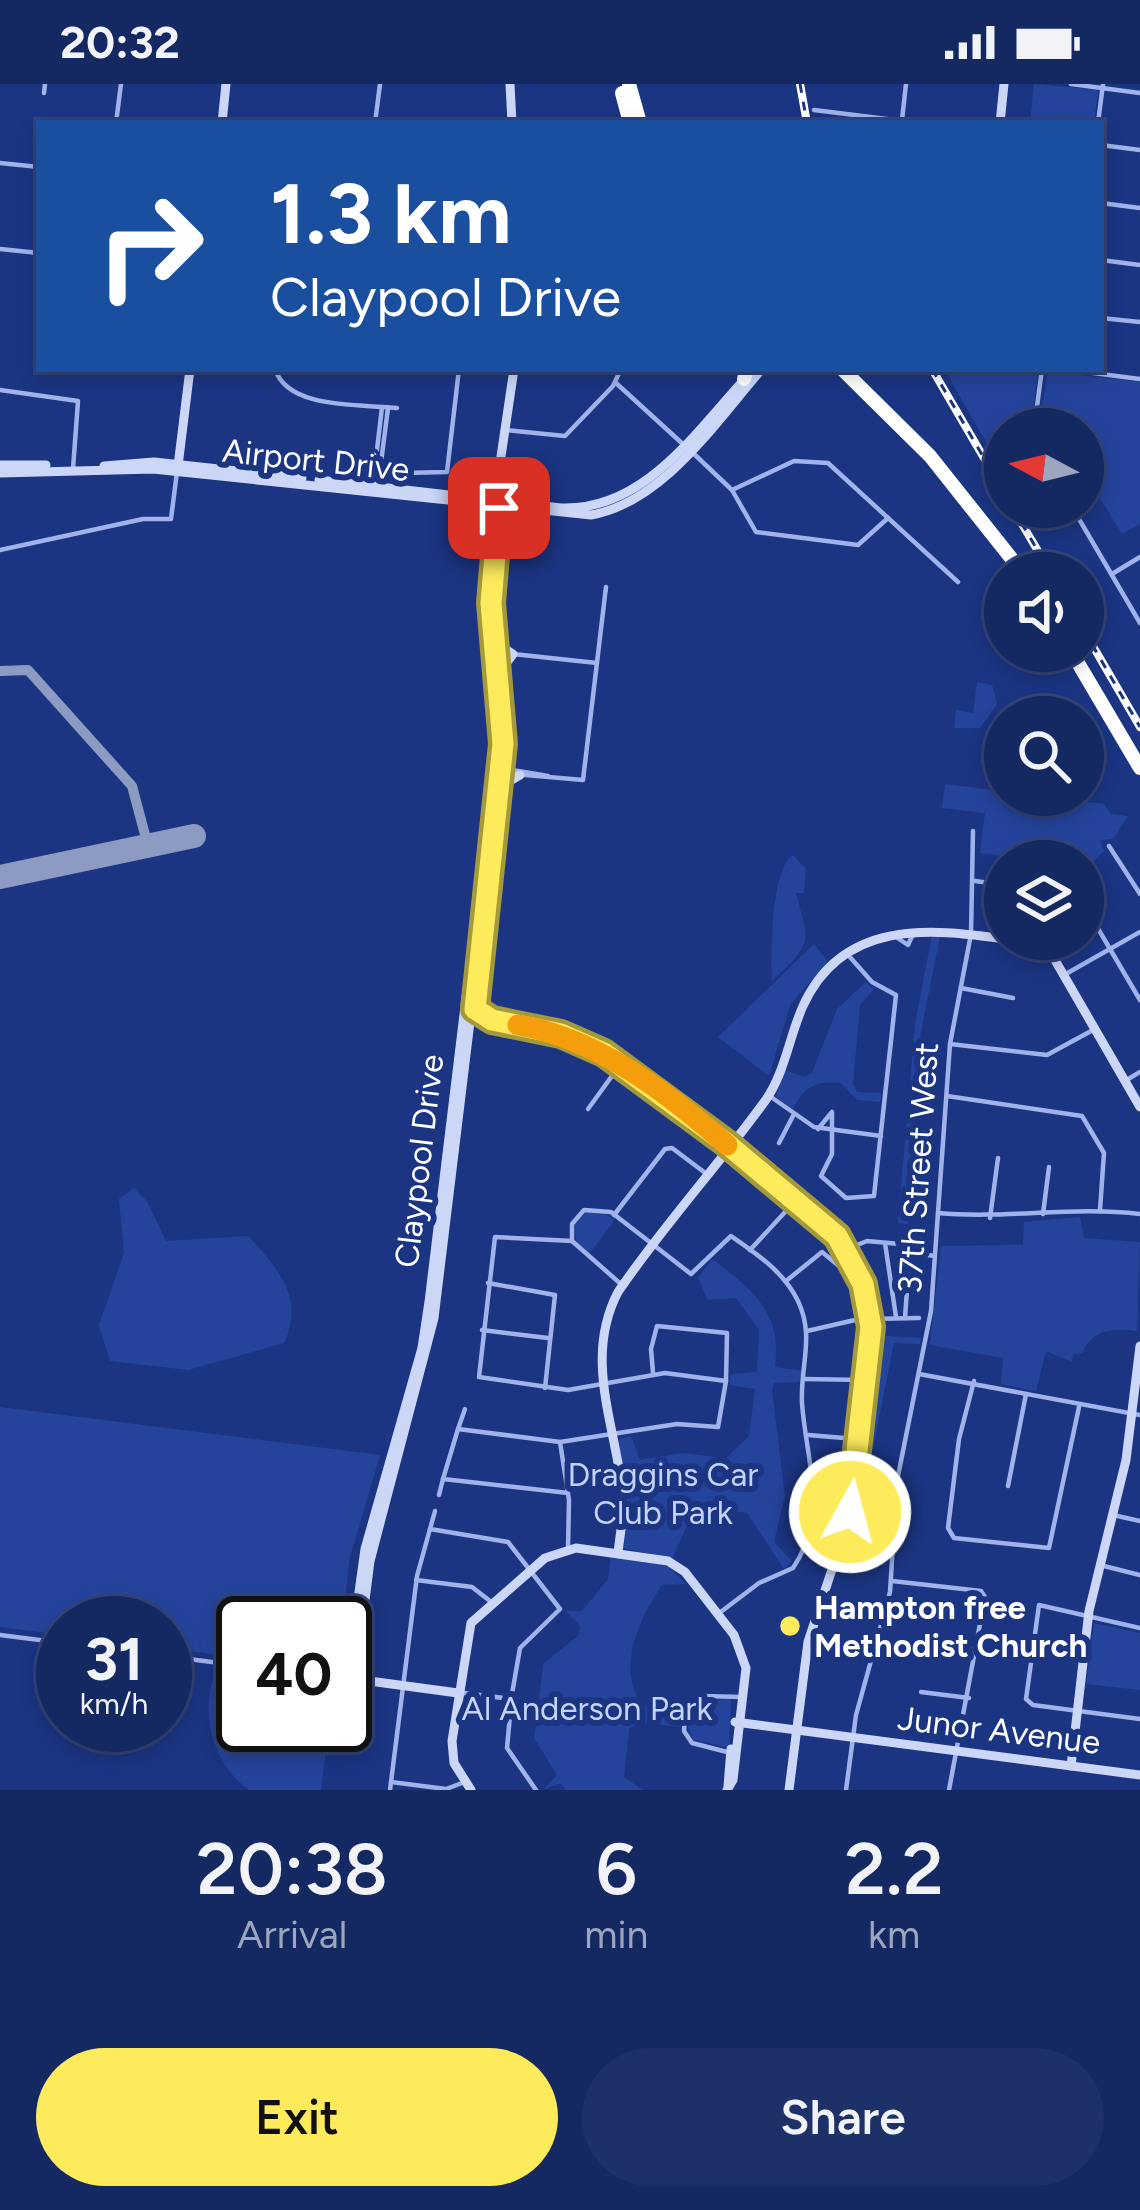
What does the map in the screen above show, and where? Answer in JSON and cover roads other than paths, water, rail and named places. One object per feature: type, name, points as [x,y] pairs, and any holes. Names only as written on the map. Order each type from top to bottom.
[{"type":"highway","points":[[620,84],[629,120]]},
{"type":"highway","points":[[629,84],[639,120]]},
{"type":"highway","points":[[845,372],[930,455],[1011,552]]},
{"type":"highway","points":[[858,372],[932,444],[1012,552]]},
{"type":"highway","points":[[1087,672],[1140,768]]},
{"type":"highway","points":[[1088,672],[1140,757]]},
{"type":"main road","points":[[222,120],[226,84]]},
{"type":"main road","points":[[510,84],[512,120]]},
{"type":"main road","points":[[1000,120],[1004,84]]},
{"type":"main road","points":[[178,469],[190,372]]},
{"type":"main road","name":"Claypool Drive","points":[[365,1596],[370,1561],[432,1337],[467,1051],[467,1020],[498,791],[496,709],[483,601],[514,372]]},
{"type":"main road","name":"Airport Drive","points":[[0,469],[154,462],[178,469],[578,516],[621,506],[649,489],[752,372]]},
{"type":"main road","name":"Airport Drive","points":[[686,447],[752,372]]},
{"type":"main road","points":[[154,462],[170,456],[182,438]]},
{"type":"main road","points":[[182,438],[189,459],[210,469]]},
{"type":"main road","name":"Airport Drive","points":[[93,468],[210,469],[481,498],[497,504]]},
{"type":"main road","points":[[481,498],[501,479],[508,496],[529,508]]},
{"type":"main road","points":[[444,501],[484,517],[491,547]]},
{"type":"main road","points":[[491,547],[506,517],[529,508]]},
{"type":"main road","name":"Claypool Drive","points":[[359,1596],[365,1549],[426,1326],[503,750],[491,547]]},
{"type":"main road","points":[[494,640],[500,651],[513,654]]},
{"type":"main road","points":[[500,678],[501,664],[513,654]]},
{"type":"main road","points":[[498,791],[520,772],[503,750]]},
{"type":"main road","points":[[618,1553],[623,1502],[603,1384],[602,1332],[622,1286],[769,1095],[808,997],[849,956],[893,933],[915,929],[984,936]]},
{"type":"main road","points":[[1053,960],[1140,1107]]},
{"type":"main road","points":[[472,1000],[477,1013],[492,1023]]},
{"type":"main road","points":[[467,1020],[577,1039],[621,1065],[721,1147],[817,1216],[847,1249],[863,1284],[870,1318],[847,1527],[810,1634],[789,1790]]},
{"type":"main road","points":[[467,1051],[477,1030],[492,1023]]},
{"type":"main road","points":[[1071,1766],[1089,1616],[1128,1465],[1140,1346]]},
{"type":"main road","points":[[467,1786],[452,1752],[468,1629],[490,1601],[530,1570],[568,1549],[618,1553],[677,1566],[718,1614],[743,1660],[728,1789]]},
{"type":"main road","points":[[372,1680],[458,1693]]},
{"type":"main road","points":[[372,1682],[403,1685]]},
{"type":"main road","name":"Junor Avenue","points":[[737,1725],[1140,1777]]},
{"type":"street","points":[[44,93],[45,84]]},
{"type":"street","points":[[116,120],[121,84]]},
{"type":"street","points":[[375,120],[380,84]]},
{"type":"street","points":[[901,120],[906,84]]},
{"type":"street","points":[[1071,84],[1140,93]]},
{"type":"street","points":[[1099,120],[1102,86]]},
{"type":"street","points":[[814,110],[886,120]]},
{"type":"street","points":[[1104,145],[1140,150]]},
{"type":"street","points":[[0,163],[36,167]]},
{"type":"street","points":[[1104,203],[1140,208]]},
{"type":"street","points":[[0,249],[36,253]]},
{"type":"street","points":[[1104,260],[1140,265]]},
{"type":"street","points":[[1104,318],[1140,322]]},
{"type":"street","points":[[276,372],[284,387],[300,395],[397,408]]},
{"type":"street","points":[[506,430],[565,436],[616,383],[620,372]]},
{"type":"street","points":[[1037,408],[1042,372]]},
{"type":"street","points":[[1088,372],[1140,379]]},
{"type":"street","points":[[403,473],[447,472],[459,373]]},
{"type":"street","points":[[616,383],[733,490],[749,524],[765,535],[858,545],[888,518]]},
{"type":"street","points":[[0,390],[78,401],[71,469]]},
{"type":"street","points":[[376,486],[385,407]]},
{"type":"street","points":[[733,490],[795,460],[824,462],[958,582]]},
{"type":"street","points":[[0,550],[143,519],[171,519],[178,469]]},
{"type":"street","points":[[1085,528],[1140,623]]},
{"type":"street","points":[[1112,574],[1140,557]]},
{"type":"street","points":[[497,770],[583,780],[606,587]]},
{"type":"street","points":[[513,654],[597,663]]},
{"type":"street","name":"37th Street West","points":[[846,1790],[852,1739],[891,1581],[897,1480],[919,1374],[935,1256],[950,1044],[971,934],[973,831]]},
{"type":"street","points":[[1109,846],[1140,894]]},
{"type":"street","points":[[974,881],[984,882]]},
{"type":"street","points":[[1064,975],[1140,932]]},
{"type":"street","points":[[1104,939],[1140,1000]]},
{"type":"street","points":[[818,1129],[831,1112],[831,1160],[821,1178],[849,1199],[876,1194],[896,995],[872,982],[849,956]]},
{"type":"street","points":[[961,988],[1013,998]]},
{"type":"street","points":[[950,1044],[1047,1055],[1095,1029]]},
{"type":"street","points":[[588,1109],[621,1065]]},
{"type":"street","points":[[1126,1081],[1140,1072]]},
{"type":"street","points":[[769,1095],[818,1129],[881,1136]]},
{"type":"street","points":[[946,1096],[1082,1116],[1104,1154],[1100,1210]]},
{"type":"street","points":[[779,1142],[794,1115]]},
{"type":"street","points":[[614,1215],[668,1147],[708,1175]]},
{"type":"street","points":[[990,1218],[998,1158]]},
{"type":"street","points":[[1043,1214],[1049,1167]]},
{"type":"street","points":[[572,1241],[572,1224],[584,1210],[600,1208],[691,1274],[728,1235],[786,1281],[807,1331],[804,1379],[815,1496],[799,1559],[718,1614]]},
{"type":"street","points":[[750,1250],[786,1210]]},
{"type":"street","points":[[938,1213],[990,1218],[1100,1210],[1140,1214]]},
{"type":"street","points":[[622,1286],[572,1241],[498,1235],[479,1377],[544,1388],[653,1375],[726,1381]]},
{"type":"street","points":[[847,1249],[867,1241],[900,1244]]},
{"type":"street","points":[[885,1243],[896,1317]]},
{"type":"street","points":[[786,1281],[822,1252],[839,1266]]},
{"type":"street","points":[[907,1252],[935,1256]]},
{"type":"street","points":[[905,1318],[909,1262]]},
{"type":"street","points":[[488,1283],[553,1293],[544,1388]]},
{"type":"street","points":[[870,1318],[919,1318]]},
{"type":"street","points":[[807,1331],[855,1320]]},
{"type":"street","points":[[458,1429],[560,1442],[677,1424],[718,1427],[728,1334],[657,1326],[653,1375]]},
{"type":"street","points":[[482,1330],[550,1339]]},
{"type":"street","points":[[919,1374],[1136,1414]]},
{"type":"street","points":[[804,1379],[865,1382]]},
{"type":"street","points":[[974,1381],[955,1468],[948,1528],[954,1538],[1049,1548],[1079,1407]]},
{"type":"street","points":[[1008,1486],[1026,1394]]},
{"type":"street","points":[[440,1495],[465,1409]]},
{"type":"street","points":[[808,1435],[844,1438]]},
{"type":"street","points":[[560,1442],[568,1493],[568,1549]]},
{"type":"street","points":[[443,1479],[568,1493]]},
{"type":"street","points":[[435,1511],[416,1580],[391,1786],[467,1786]]},
{"type":"street","points":[[1113,1515],[1140,1522]]},
{"type":"street","points":[[430,1529],[503,1540],[560,1612],[520,1648],[511,1699],[507,1748],[536,1790]]},
{"type":"street","points":[[1100,1565],[1140,1575]]},
{"type":"street","points":[[416,1580],[472,1587],[490,1601]]},
{"type":"street","points":[[891,1581],[984,1593],[979,1647],[949,1790]]},
{"type":"street","points":[[1140,1628],[1042,1604],[1036,1611],[1026,1701],[1140,1719]]},
{"type":"street","points":[[0,1635],[36,1640]]},
{"type":"street","points":[[937,1641],[979,1647]]},
{"type":"street","points":[[921,1692],[969,1698]]},
{"type":"street","points":[[458,1693],[511,1699]]},
{"type":"street","points":[[734,1753],[696,1746],[686,1735],[684,1719],[689,1705],[702,1696],[740,1697]]},
{"type":"street","points":[[1138,1790],[1140,1777]]},
{"type":"railway","points":[[800,84],[806,120]]},
{"type":"railway","points":[[934,372],[984,458]]},
{"type":"railway","points":[[1024,528],[1039,552]]},
{"type":"railway","points":[[1104,665],[1140,727]]},
{"type":"place","name":"Hampton free Methodist Church","points":[[790,1626]]},
{"type":"park label","name":"Draggins Car Club Park","points":[[663,1493]]},
{"type":"park label","name":"Al Anderson Park","points":[[587,1708]]}]
